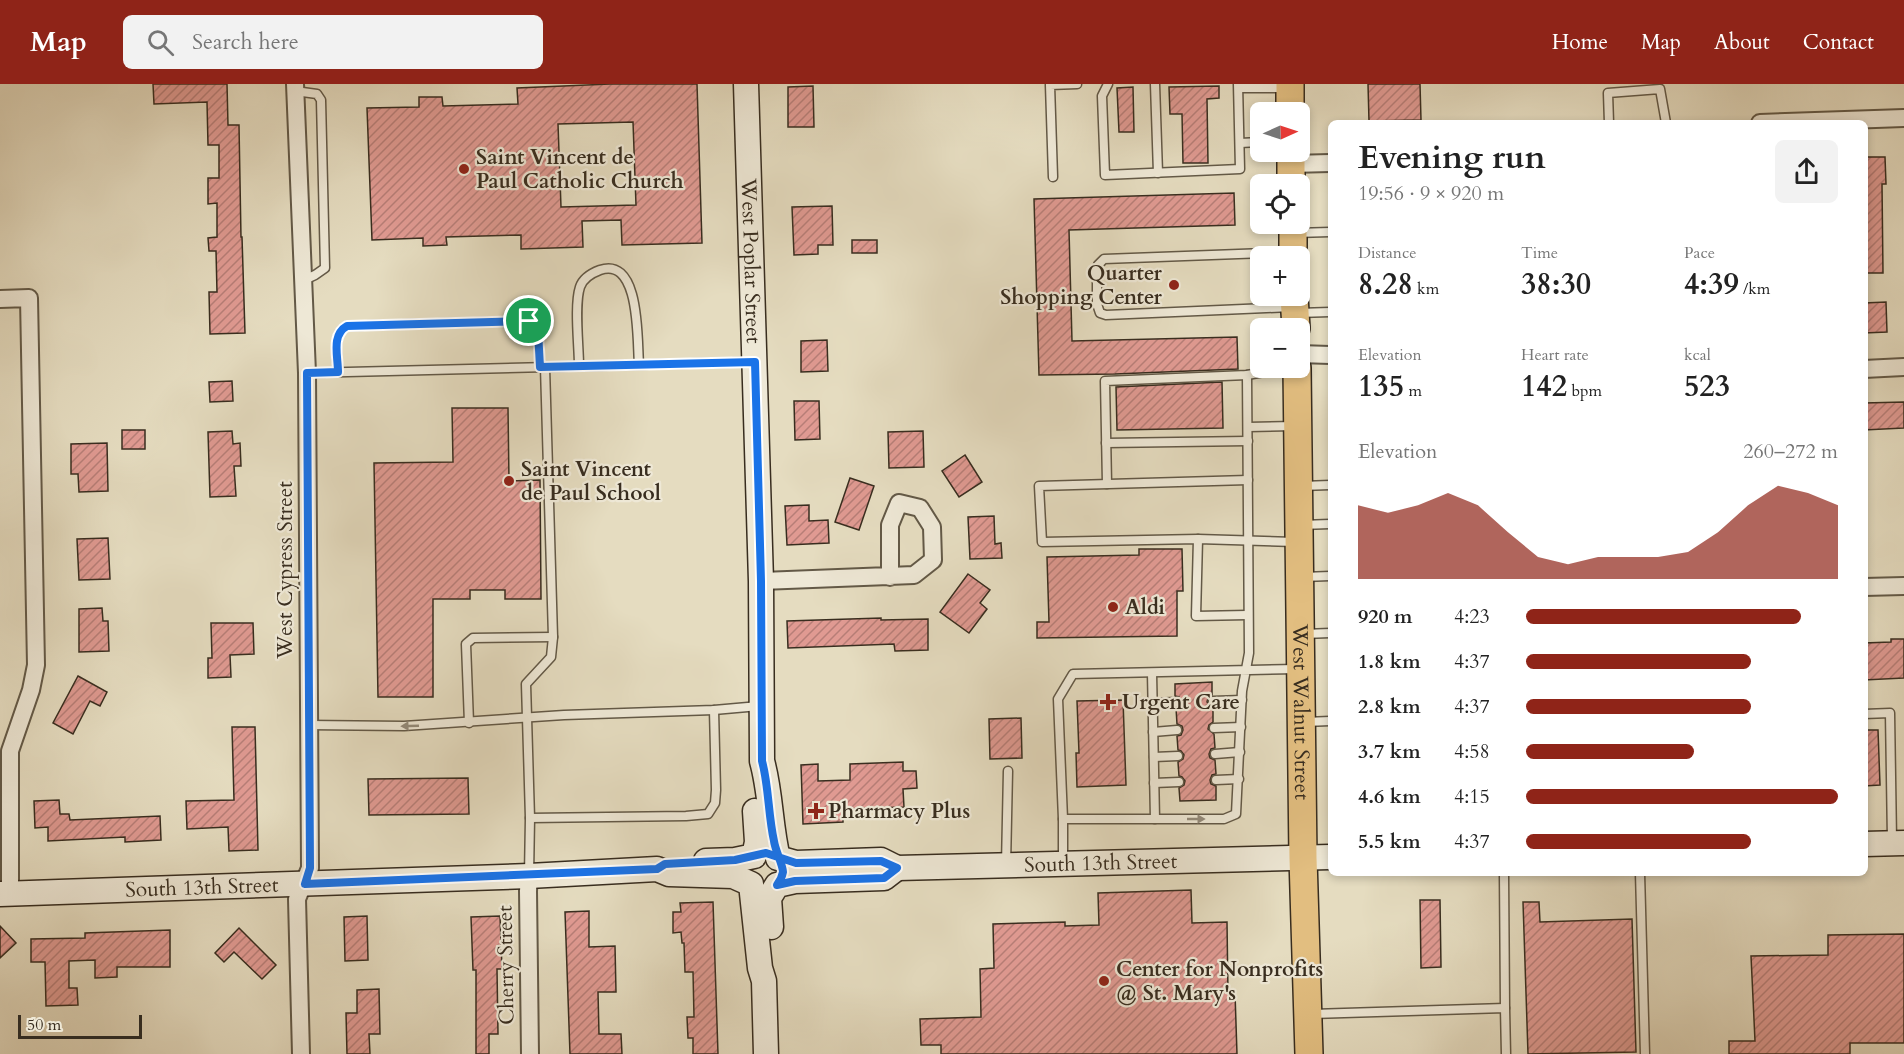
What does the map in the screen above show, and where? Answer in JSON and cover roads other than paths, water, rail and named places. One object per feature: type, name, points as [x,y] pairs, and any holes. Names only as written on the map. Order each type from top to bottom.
[{"type":"main road","name":"West Walnut Street","points":[[1296,378],[1303,858],[1309,1054]]},
{"type":"street","name":"West Poplar Street","points":[[746,84],[761,581],[762,761],[766,775],[773,838],[766,857]]},
{"type":"street","name":"West Cypress Street","points":[[295,88],[307,373],[310,868],[297,899],[302,1054]]},
{"type":"street","points":[[1846,120],[1904,118]]},
{"type":"street","points":[[1291,167],[1328,164]]},
{"type":"street","points":[[0,299],[29,298],[36,665],[31,690],[10,751],[5,894]]},
{"type":"street","points":[[1310,354],[1328,355]]},
{"type":"street","points":[[1868,369],[1904,367]]},
{"type":"street","points":[[761,581],[890,577]]},
{"type":"street","points":[[1868,587],[1904,586]]},
{"type":"street","points":[[1868,844],[1898,843]]},
{"type":"street","points":[[764,981],[769,971],[770,898],[783,875],[783,869],[766,857],[747,866],[746,873],[751,884],[760,968],[764,981],[766,1054]]},
{"type":"street","name":"South 13th Street","points":[[657,869],[665,864],[766,857],[796,863],[881,861],[897,868],[1328,857]]},
{"type":"street","name":"South 13th Street","points":[[777,885],[795,881],[884,878],[897,868]]},
{"type":"street","name":"South 13th Street","points":[[5,894],[530,876],[657,869],[669,874],[733,876],[751,884]]},
{"type":"street","name":"Cherry Street","points":[[530,876],[528,891],[530,1054]]},
{"type":"street","points":[[751,884],[767,890],[777,885]]},
{"type":"lane","points":[[1053,177],[1050,85],[1077,84]]},
{"type":"lane","points":[[1108,84],[1102,96],[1105,175],[1240,169],[1238,86],[1290,95]]},
{"type":"lane","points":[[1155,84],[1158,172]]},
{"type":"lane","points":[[1609,120],[1608,93],[1660,86],[1666,120]]},
{"type":"lane","points":[[295,88],[317,94],[321,100],[325,267],[302,281]]},
{"type":"lane","points":[[1240,143],[1250,142]]},
{"type":"lane","points":[[1328,232],[1293,241],[1104,260],[1096,270],[1097,304],[1100,313],[1106,315],[1328,312]]},
{"type":"lane","points":[[579,366],[578,301],[580,286],[591,273],[606,268],[619,272],[626,279],[632,291],[639,364]]},
{"type":"lane","points":[[338,372],[337,338],[340,331],[347,326],[529,321],[538,331],[542,367],[553,637],[551,657],[526,684],[530,876]]},
{"type":"lane","points":[[307,373],[755,362]]},
{"type":"lane","points":[[1107,484],[1105,381],[1250,374]]},
{"type":"lane","points":[[1063,819],[1224,819],[1236,814],[1242,699],[1249,653],[1247,375]]},
{"type":"lane","points":[[1248,427],[1297,426]]},
{"type":"lane","points":[[1106,443],[1248,441]]},
{"type":"lane","points":[[1248,480],[1039,486],[1042,542],[1198,539],[1248,541],[1299,534],[1328,525]]},
{"type":"lane","points":[[1298,486],[1328,485]]},
{"type":"lane","points":[[1198,539],[1196,616],[1247,615]]},
{"type":"lane","points":[[1299,577],[1328,576]]},
{"type":"lane","points":[[1300,634],[1328,633]]},
{"type":"lane","points":[[469,723],[466,644],[473,638],[553,637]]},
{"type":"lane","points":[[1063,864],[1058,699],[1073,674],[1246,672],[1300,669]]},
{"type":"lane","points":[[1152,673],[1155,819]]},
{"type":"lane","points":[[1213,701],[1242,699]]},
{"type":"lane","points":[[1153,703],[1176,702]]},
{"type":"lane","points":[[308,725],[404,726],[631,711],[714,710],[762,705]]},
{"type":"lane","points":[[530,818],[708,814],[715,803],[716,790],[714,710]]},
{"type":"lane","points":[[1868,714],[1890,713],[1898,843]]},
{"type":"lane","points":[[1301,722],[1328,721]]},
{"type":"lane","points":[[1214,728],[1241,728]]},
{"type":"lane","points":[[1153,732],[1177,730]]},
{"type":"lane","points":[[1215,754],[1240,752]]},
{"type":"lane","points":[[1154,758],[1178,756]]},
{"type":"lane","points":[[1006,865],[1008,771]]},
{"type":"lane","points":[[1216,780],[1239,779]]},
{"type":"lane","points":[[1154,783],[1179,782]]},
{"type":"lane","points":[[1504,876],[1506,1054]]},
{"type":"lane","points":[[1640,876],[1645,1054]]},
{"type":"lane","points":[[1308,1014],[1505,1008]]},
{"type":"place","name":"Saint Vincent de Paul Catholic Church","points":[[464,169]]},
{"type":"place","name":"Quarter Shopping Center","points":[[1174,285]]},
{"type":"place","name":"Saint Vincent de Paul School","points":[[509,481]]},
{"type":"place","name":"Aldi","points":[[1113,607]]},
{"type":"place","name":"Urgent Care","points":[[1108,702]]},
{"type":"place","name":"Pharmacy Plus","points":[[816,811]]},
{"type":"place","name":"Center for Nonprofits @ St. Mary's","points":[[1104,981]]}]
